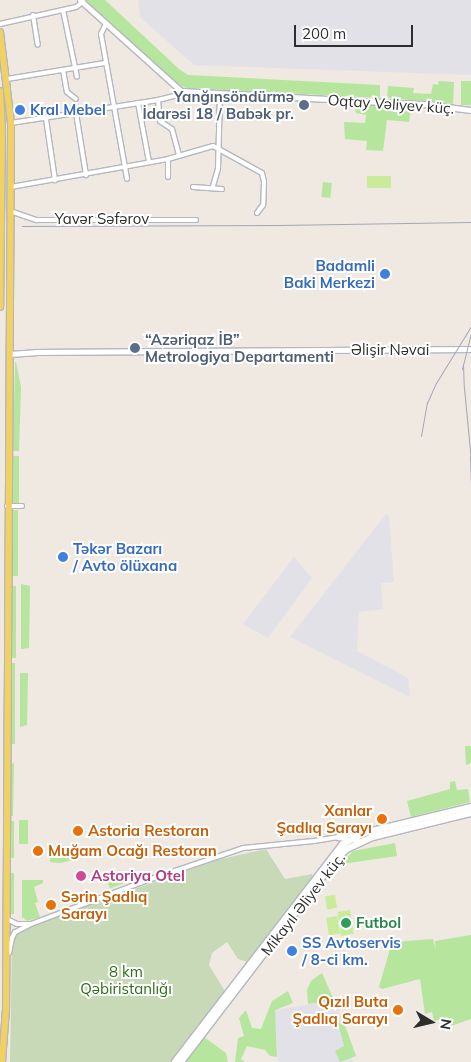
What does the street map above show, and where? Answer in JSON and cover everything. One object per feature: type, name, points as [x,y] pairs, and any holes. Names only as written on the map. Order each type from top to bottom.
[{"type":"main road","points":[[0,32],[12,123],[7,506],[7,1062]]},
{"type":"main road","points":[[0,92],[0,307]]},
{"type":"main road","points":[[0,677],[5,675],[7,649]]},
{"type":"main road","points":[[0,692],[3,691],[4,695],[6,762]]},
{"type":"main road","points":[[175,1062],[342,845],[372,831],[471,807]]},
{"type":"main road","name":"Mikayıl Əliyev küç.","points":[[181,1062],[336,859],[347,849],[360,841],[471,813]]},
{"type":"main road","points":[[2,1062],[6,1009]]},
{"type":"street","points":[[0,24],[33,15],[76,7],[81,1],[181,91],[174,96],[158,100],[12,123]]},
{"type":"street","points":[[63,10],[77,77]]},
{"type":"street","points":[[33,15],[38,45]]},
{"type":"street","points":[[106,24],[101,34],[127,179]]},
{"type":"street","points":[[7,79],[105,63]]},
{"type":"street","points":[[63,70],[67,92],[76,99]]},
{"type":"street","name":"Oqtay Vəliyev küç.","points":[[181,91],[424,104],[471,110]]},
{"type":"street","points":[[213,186],[218,169],[220,93]]},
{"type":"street","points":[[158,100],[160,121],[172,128],[179,155]]},
{"type":"street","points":[[138,103],[149,162]]},
{"type":"street","points":[[76,113],[86,175]]},
{"type":"street","points":[[46,119],[55,180]]},
{"type":"street","points":[[10,187],[168,159],[210,146],[233,156],[262,173],[264,182],[262,205],[257,213]]},
{"type":"street","points":[[168,159],[168,176]]},
{"type":"street","points":[[193,187],[213,186],[222,189]]},
{"type":"street","name":"Yavər Səfərov","points":[[10,211],[36,220],[196,220]]},
{"type":"street","name":"Əlişir Nəvai","points":[[9,354],[40,352],[471,349]]},
{"type":"street","points":[[7,506],[22,506]]},
{"type":"street","name":"Mikayıl Əliyev küç.","points":[[6,970],[12,938],[17,930],[31,924],[151,879],[243,848],[314,841],[372,831]]},
{"type":"street","points":[[336,838],[360,841]]},
{"type":"street","points":[[336,838],[342,841],[342,845]]},
{"type":"street","points":[[6,918],[18,924],[31,924]]},
{"type":"shaded area","points":[[138,0],[471,0],[471,75],[194,65],[140,17]]},
{"type":"shaded area","points":[[386,514],[389,516],[394,582],[381,583],[383,609],[359,612],[357,651],[408,678],[410,697],[290,637]]},
{"type":"shaded area","points":[[294,557],[312,578],[268,638],[243,624]]},
{"type":"shaded area","points":[[334,1000],[356,1056],[351,1058],[353,1062],[278,1062],[275,1010]]},
{"type":"green space","points":[[84,0],[105,0],[179,69],[188,75],[380,85],[380,98],[186,88],[176,83]]},
{"type":"green space","points":[[439,81],[454,82],[453,104],[387,98],[388,86],[414,88],[413,93],[431,94],[433,84],[438,85]]},
{"type":"green space","points":[[461,81],[471,81],[471,105],[461,105]]},
{"type":"green space","points":[[350,103],[411,108],[409,122],[387,120],[383,151],[366,150],[367,141],[345,139],[344,122],[365,123],[366,115],[356,113],[355,109],[349,107]]},
{"type":"green space","points":[[367,176],[391,176],[391,188],[367,188]]},
{"type":"green space","points":[[323,182],[332,183],[330,198],[321,197]]},
{"type":"green space","points":[[15,362],[21,387],[19,451],[13,451]]},
{"type":"green space","points":[[13,456],[19,456],[19,503],[12,503]]},
{"type":"green space","points":[[12,510],[18,510],[18,576],[12,576]]},
{"type":"green space","points":[[21,584],[30,586],[29,648],[21,649]]},
{"type":"green space","points":[[12,586],[16,586],[16,658],[12,658]]},
{"type":"green space","points":[[11,663],[15,663],[15,744],[11,744]]},
{"type":"green space","points":[[20,673],[28,673],[27,725],[20,727]]},
{"type":"green space","points":[[465,746],[471,746],[471,763],[466,765]]},
{"type":"green space","points":[[14,763],[13,816],[11,816],[10,765]]},
{"type":"green space","points":[[455,781],[457,790],[468,789],[470,802],[411,817],[407,801],[450,789],[450,782]]},
{"type":"green space","points":[[19,820],[28,820],[28,844],[19,844]]},
{"type":"green space","points":[[11,821],[14,821],[14,858],[11,858]]},
{"type":"green space","points":[[395,843],[397,856],[342,864],[353,851]]},
{"type":"green space","name":"8 km Qəbiristanlığı","points":[[266,849],[285,879],[312,874],[313,877],[248,962],[238,959],[227,942],[212,953],[209,965],[226,993],[171,1062],[10,1062],[12,940],[16,934],[29,926],[217,860]]},
{"type":"green space","points":[[50,851],[73,851],[76,859],[60,863],[50,862]]},
{"type":"green space","points":[[11,873],[14,873],[14,914],[11,914]]},
{"type":"green space","points":[[120,875],[123,883],[110,888],[107,880]]},
{"type":"green space","points":[[22,880],[43,880],[43,883],[34,887],[38,902],[35,903],[40,917],[27,921],[22,917]]},
{"type":"green space","points":[[335,895],[337,908],[327,909],[325,897]]},
{"type":"green space","name":"Futbol","points":[[350,910],[354,934],[341,936],[337,912]]},
{"type":"green space","points":[[337,916],[340,934],[329,935],[326,918]]},
{"type":"green space","points":[[471,935],[471,1019],[451,1026],[447,1017],[434,1021],[432,1012],[425,1014],[420,979],[382,989],[379,987],[392,942],[433,939],[436,951],[435,941]]},
{"type":"green space","points":[[322,973],[334,1000],[308,1004],[307,990],[311,981]]},
{"type":"green space","points":[[288,991],[293,1003],[275,1010],[277,1057],[270,1056],[265,1050],[247,1046],[241,1059],[245,1062],[235,1062],[238,1038],[244,1036],[239,1018],[246,1010],[252,1028],[261,1029],[272,1001]]},
{"type":"green space","points":[[343,1020],[356,1056],[340,1062],[335,1051],[344,1046],[338,1023]]},
{"type":"green space","points":[[204,1037],[226,1053],[228,1062],[185,1062]]},
{"type":"railway","points":[[22,226],[471,222]]},
{"type":"railway","points":[[421,436],[427,403],[436,383],[471,326]]},
{"type":"railway","points":[[462,369],[471,334]]},
{"type":"railway","points":[[463,364],[471,461]]},
{"type":"railway","points":[[470,456],[471,493]]},
{"type":"place","name":"Yanğınsöndürmə İdarəsi 18 / Babək pr.","points":[[304,105]]},
{"type":"place","name":"Kral Mebel","points":[[20,110]]},
{"type":"place","name":"Badamli Baki Merkezi","points":[[385,274]]},
{"type":"place","name":"“Azəriqaz İB” Metrologiya Departamenti","points":[[135,348]]},
{"type":"place","name":"Təkər Bazarı / Avto ölüxana","points":[[63,557]]},
{"type":"place","name":"Xanlar Şadlıq Sarayı","points":[[382,819]]},
{"type":"place","name":"Astoria Restoran","points":[[78,831]]},
{"type":"place","name":"Muğam Ocağı Restoran","points":[[38,851]]},
{"type":"place","name":"Astoriya Otel","points":[[81,876]]},
{"type":"place","name":"Sərin Şadlıq Sarayı","points":[[51,905]]},
{"type":"place","name":"Futbol","points":[[346,923]]},
{"type":"place","name":"SS Avtoservis / 8-ci km.","points":[[292,951]]},
{"type":"place","name":"Qızıl Buta Şadlıq Sarayı","points":[[398,1010]]}]
